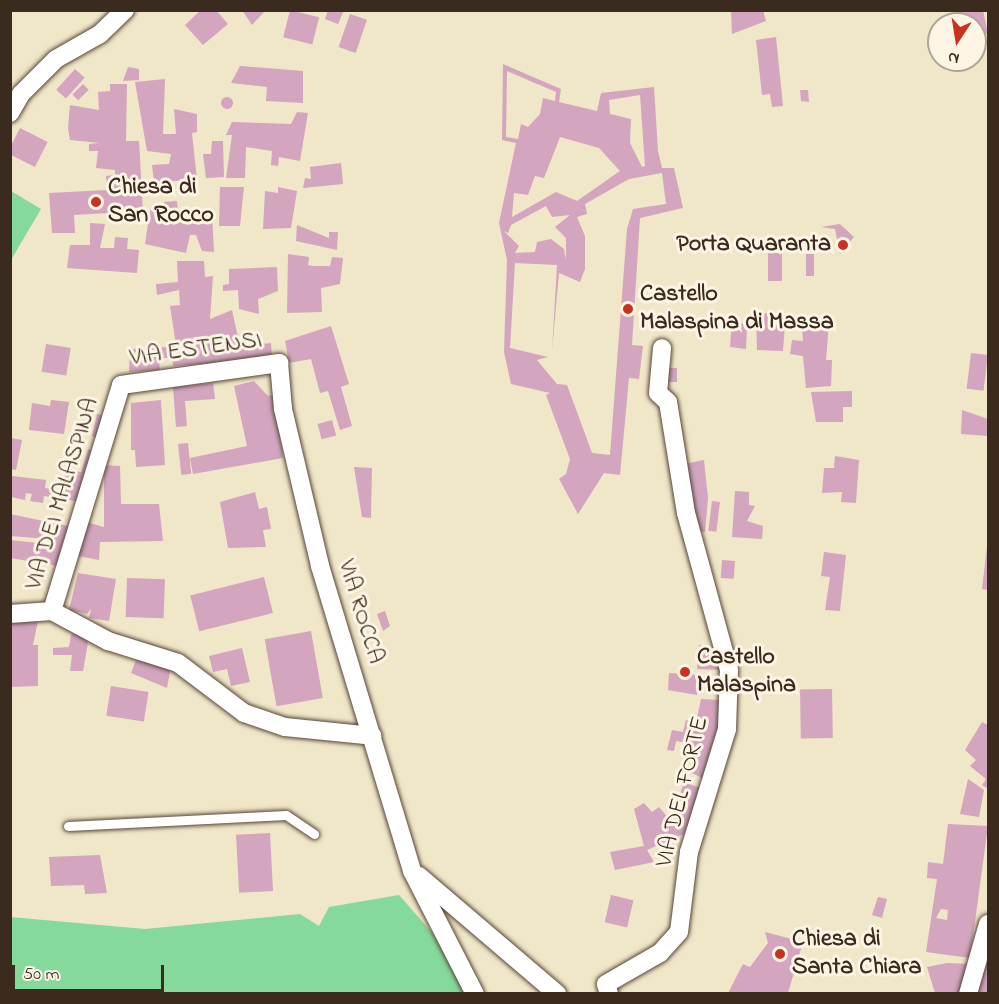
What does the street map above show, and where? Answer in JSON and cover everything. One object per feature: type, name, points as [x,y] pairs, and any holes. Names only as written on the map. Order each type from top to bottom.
[{"type":"street","points":[[10,113],[16,92],[56,59],[100,34],[125,10]]},
{"type":"street","name":"VIA DEL FORTE","points":[[609,993],[606,984],[660,953],[679,932],[689,852],[726,729],[729,670],[686,513],[668,402],[658,393],[662,348]]},
{"type":"street","name":"VIA ESTENSI","points":[[121,385],[279,363]]},
{"type":"street","name":"VIA ROCCA","points":[[279,363],[283,409],[320,567],[412,871],[475,993]]},
{"type":"street","name":"VIA DEI MALASPINA","points":[[10,614],[52,611],[121,385]]},
{"type":"street","points":[[52,611],[108,641],[178,663],[244,713],[285,727],[373,736]]},
{"type":"street","points":[[412,871],[557,993]]},
{"type":"street","points":[[969,993],[988,924]]},
{"type":"lane","points":[[68,826],[286,815],[314,834]]},
{"type":"green space","points":[[11,191],[41,209],[11,260]]},
{"type":"green space","points":[[399,895],[441,943],[467,993],[11,993],[10,917],[145,929],[300,914],[319,926],[329,907]]},
{"type":"building","points":[[201,10],[216,10],[228,24],[203,45],[185,25]]},
{"type":"building","points":[[242,10],[252,11],[266,10],[252,25]]},
{"type":"building","points":[[290,10],[319,17],[312,44],[283,37]]},
{"type":"building","points":[[328,10],[344,10],[338,24],[325,19]]},
{"type":"building","points":[[731,10],[763,10],[766,21],[732,34]]},
{"type":"building","points":[[947,10],[983,10],[983,12]]},
{"type":"building","points":[[350,14],[367,20],[356,53],[339,47]]},
{"type":"building","points":[[776,37],[783,106],[772,107],[770,94],[762,95],[756,40]]},
{"type":"building","name":"Castello Malaspina di Massa","points":[[503,64],[561,89],[559,102],[597,111],[601,93],[654,87],[658,151],[662,168],[674,168],[683,208],[640,218],[632,345],[643,346],[639,379],[629,378],[620,475],[604,473],[578,514],[559,479],[566,474],[570,459],[546,395],[550,393],[511,384],[504,352],[507,260],[499,223],[516,143],[502,140]],"holes":[[[507,71],[556,92],[555,101],[543,98],[540,114],[528,127],[521,124],[518,139],[506,137]],[[640,95],[645,166],[642,167],[630,143],[631,119],[610,114],[609,100]],[[560,137],[599,148],[620,171],[577,201],[556,192],[512,217],[514,193],[528,195],[535,176],[544,178]],[[662,173],[666,204],[633,209],[627,229],[610,455],[592,453],[567,385],[557,384],[537,360],[548,357],[510,348],[515,263],[557,265],[552,351],[559,273],[580,282],[585,269],[585,236],[577,217],[587,214],[585,204],[629,179]],[[546,206],[552,217],[570,215],[555,227],[566,238],[566,260],[564,249],[551,239],[537,242],[535,252],[515,253],[519,246],[504,231],[508,233],[511,225]]]},
{"type":"building","points":[[240,66],[303,71],[303,103],[266,101],[267,87],[231,83]]},
{"type":"building","points":[[128,67],[139,69],[139,80],[123,81]]},
{"type":"building","points":[[75,69],[85,78],[66,99],[56,90]]},
{"type":"building","points":[[165,79],[163,134],[176,134],[174,109],[197,114],[197,132],[192,133],[197,180],[154,182],[152,165],[169,164],[171,154],[147,151],[135,82]]},
{"type":"building","points":[[83,84],[89,90],[78,100],[72,95]]},
{"type":"building","points":[[110,84],[127,84],[126,141],[139,141],[143,211],[74,215],[75,233],[52,233],[49,193],[107,190],[106,176],[115,175],[115,170],[96,168],[98,151],[89,151],[89,144],[100,143],[70,140],[68,128],[70,105],[99,110],[98,92],[110,91]]},
{"type":"building","points":[[800,90],[808,90],[809,102],[801,101]]},
{"type":"building","points":[[229,97],[233,103],[229,109],[225,109],[221,101]]},
{"type":"building","points":[[297,112],[308,113],[300,161],[279,157],[278,166],[271,165],[272,151],[246,147],[245,178],[226,178],[232,135],[226,135],[232,122],[291,124]]},
{"type":"building","points":[[20,128],[48,142],[35,167],[10,154],[10,148]]},
{"type":"building","points":[[212,141],[223,141],[224,177],[206,178],[203,154],[211,154]]},
{"type":"building","points":[[341,163],[343,184],[303,188],[305,178],[311,179],[310,167]]},
{"type":"building","points":[[220,187],[244,187],[240,226],[219,226]]},
{"type":"building","points":[[278,187],[297,191],[291,228],[263,229],[265,191],[278,193]]},
{"type":"building","points":[[177,201],[178,211],[212,214],[214,252],[202,251],[196,235],[190,235],[186,253],[145,244],[150,210],[163,217],[164,202]]},
{"type":"building","points":[[90,223],[105,224],[100,248],[114,248],[115,237],[128,238],[127,249],[139,250],[137,273],[67,268],[70,245],[90,245]]},
{"type":"building","name":"Porta Quaranta","points":[[840,224],[854,237],[840,254],[835,229],[821,227]]},
{"type":"building","points":[[297,225],[329,238],[329,232],[338,232],[337,250],[296,241]]},
{"type":"building","points":[[768,253],[782,253],[782,281],[768,281]]},
{"type":"building","points":[[288,254],[309,257],[308,265],[313,266],[330,266],[332,257],[343,258],[340,284],[321,288],[322,312],[287,313]]},
{"type":"building","points":[[806,254],[814,254],[814,276],[806,276]]},
{"type":"building","points":[[177,261],[204,261],[205,277],[213,276],[210,319],[232,310],[240,346],[271,343],[272,359],[173,366],[171,345],[176,345],[170,306],[180,305],[179,290],[157,295],[156,284],[178,282]]},
{"type":"building","points":[[277,267],[278,291],[258,299],[259,314],[239,309],[238,290],[223,291],[223,285],[229,284],[229,269]]},
{"type":"building","points":[[756,313],[772,313],[772,325],[785,324],[783,351],[757,350]]},
{"type":"building","points":[[732,320],[747,325],[746,349],[730,347]]},
{"type":"building","points":[[816,320],[829,322],[826,360],[832,360],[831,386],[806,388],[803,356],[790,354],[792,340],[803,341],[802,328],[816,326]]},
{"type":"building","points":[[331,326],[349,384],[341,387],[352,426],[340,430],[328,391],[320,393],[311,359],[289,363],[285,341]]},
{"type":"building","points":[[46,344],[71,348],[66,376],[42,372]]},
{"type":"building","points":[[167,347],[168,358],[159,358],[160,370],[129,372],[130,349]]},
{"type":"building","points":[[971,353],[988,355],[983,391],[967,389]]},
{"type":"building","points":[[668,368],[677,368],[677,382],[668,382]]},
{"type":"building","points":[[254,381],[268,396],[275,394],[283,458],[193,474],[190,458],[247,446],[234,386]]},
{"type":"building","points":[[213,383],[215,399],[185,401],[187,426],[176,427],[173,387]]},
{"type":"building","points":[[852,391],[852,407],[843,407],[843,422],[816,422],[811,392]]},
{"type":"building","points":[[51,400],[69,402],[64,434],[29,430],[32,403],[50,406]]},
{"type":"building","points":[[161,400],[165,465],[136,467],[135,450],[131,450],[131,403]]},
{"type":"building","points":[[962,410],[988,419],[988,436],[961,434]]},
{"type":"building","points":[[97,414],[106,416],[101,438],[92,436]]},
{"type":"building","points":[[332,420],[336,435],[322,439],[318,424]]},
{"type":"building","points":[[10,438],[22,440],[16,470],[10,469]]},
{"type":"building","points":[[188,443],[191,474],[181,475],[178,444]]},
{"type":"building","points":[[88,449],[97,451],[80,502],[44,496],[43,503],[30,501],[32,494],[26,493],[25,500],[11,497],[12,476],[46,480],[45,488],[61,491],[67,470],[81,472]]},
{"type":"building","points":[[835,456],[859,460],[856,503],[841,502],[842,492],[822,493],[824,468],[834,468]]},
{"type":"building","points":[[704,460],[708,498],[705,532],[697,531],[680,465]]},
{"type":"building","points":[[104,465],[120,466],[121,504],[159,504],[163,541],[100,542],[99,560],[78,556],[86,522],[104,527]]},
{"type":"building","points":[[354,467],[372,468],[371,518],[362,517]]},
{"type":"building","points":[[735,491],[749,492],[749,505],[755,506],[747,521],[763,526],[762,539],[732,537]]},
{"type":"building","points":[[255,492],[259,509],[267,507],[271,529],[263,530],[266,547],[228,548],[220,502]]},
{"type":"building","points":[[712,501],[720,502],[716,532],[708,531]]},
{"type":"building","points":[[10,514],[73,527],[59,566],[10,558],[10,540],[48,544],[48,539],[10,536]]},
{"type":"building","points":[[988,546],[988,590],[982,589]]},
{"type":"building","points":[[824,552],[846,555],[840,611],[825,610],[830,577],[821,576]]},
{"type":"building","points":[[722,560],[735,561],[734,579],[721,578]]},
{"type":"building","points":[[78,573],[116,579],[109,621],[89,618],[91,609],[87,614],[69,610]]},
{"type":"building","points":[[264,577],[273,613],[199,631],[190,595]]},
{"type":"building","points":[[127,578],[165,579],[164,618],[126,617]]},
{"type":"building","points":[[385,611],[390,626],[383,631],[377,614]]},
{"type":"building","points":[[10,621],[38,621],[33,645],[38,645],[38,686],[10,687]]},
{"type":"building","points":[[78,631],[89,637],[83,671],[70,671],[72,655],[53,655],[53,648],[69,647],[71,635]]},
{"type":"building","points":[[311,631],[323,698],[277,706],[265,639]]},
{"type":"building","points":[[699,645],[715,647],[722,670],[697,669]]},
{"type":"building","points":[[242,648],[250,682],[231,686],[227,669],[213,672],[209,656]]},
{"type":"building","points":[[136,660],[171,667],[167,688],[131,673]]},
{"type":"building","points":[[669,673],[697,675],[697,695],[668,690]]},
{"type":"building","points":[[111,686],[149,692],[144,722],[106,716]]},
{"type":"building","points":[[832,689],[833,738],[801,739],[800,690]]},
{"type":"building","points":[[701,699],[720,700],[719,729],[704,779],[690,772],[698,753],[690,751],[692,744],[676,741],[674,751],[667,750],[672,730],[683,732],[686,720],[696,723]]},
{"type":"building","points":[[982,722],[988,725],[988,789],[982,785],[986,779],[970,766],[976,760],[965,750]]},
{"type":"building","points":[[968,779],[984,790],[979,817],[960,814]]},
{"type":"building","points":[[684,782],[703,789],[684,834],[647,850],[654,862],[615,870],[610,852],[644,846],[634,809],[644,803],[652,812],[659,807],[671,821]]},
{"type":"building","points":[[948,824],[988,826],[970,958],[926,952],[937,879],[927,878],[928,862],[943,864]],"holes":[[[941,909],[948,910],[947,920],[936,918]]]},
{"type":"building","points":[[270,833],[273,891],[239,893],[236,835]]},
{"type":"building","points":[[100,855],[107,893],[85,894],[84,885],[51,886],[49,857]]},
{"type":"building","points":[[611,895],[633,900],[627,927],[605,922]]},
{"type":"building","points":[[878,897],[887,899],[882,918],[872,915]]},
{"type":"building","name":"Chiesa di Santa Chiara","points":[[765,932],[803,942],[788,993],[728,993],[743,964],[750,967],[768,943]]},
{"type":"building","points":[[988,949],[988,993],[975,993]]},
{"type":"building","points":[[947,963],[970,964],[963,993],[935,993],[927,967]]},
{"type":"place","name":"Chiesa di San Rocco","points":[[96,202]]},
{"type":"place","name":"Porta Quaranta","points":[[843,245]]},
{"type":"place","name":"Castello Malaspina di Massa","points":[[628,309]]},
{"type":"place","name":"Castello Malaspina","points":[[685,672]]},
{"type":"place","name":"Chiesa di Santa Chiara","points":[[780,954]]}]
